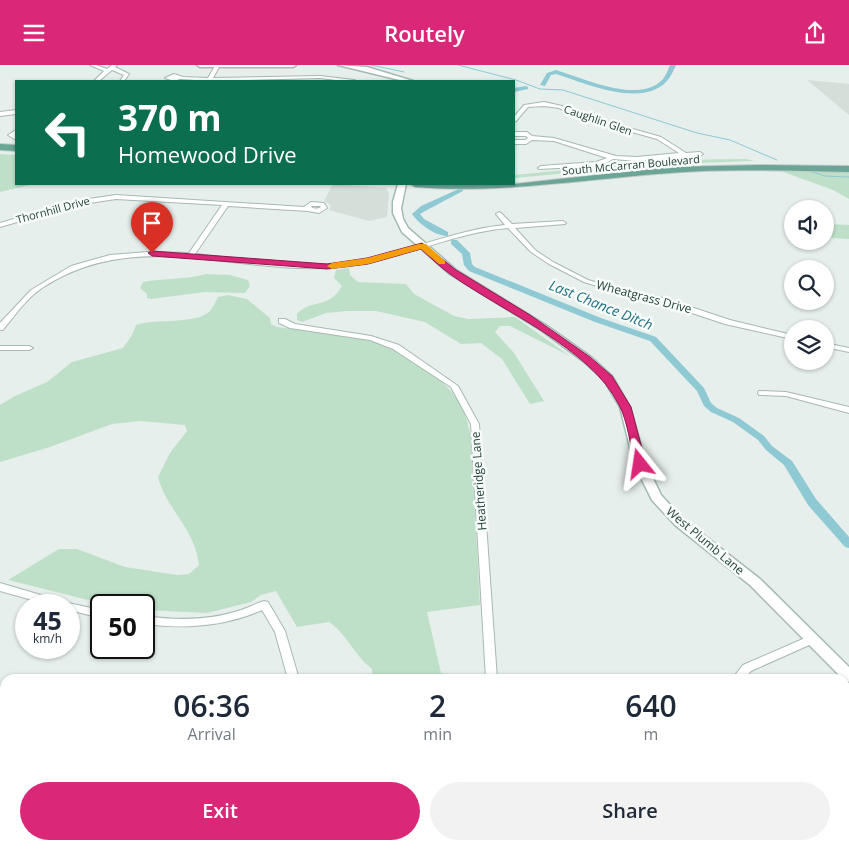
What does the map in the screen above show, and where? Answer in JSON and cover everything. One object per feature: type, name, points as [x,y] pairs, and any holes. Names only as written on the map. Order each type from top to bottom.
[{"type":"main road","points":[[200,65],[217,67],[293,65]]},
{"type":"main road","points":[[341,65],[367,69],[406,80]]},
{"type":"main road","points":[[0,149],[15,150]]},
{"type":"main road","name":"South McCarran Boulevard","points":[[515,181],[692,166],[849,164]]},
{"type":"main road","name":"South McCarran Boulevard","points":[[445,185],[506,187],[671,170],[849,169]]},
{"type":"main road","name":"West Plumb Lane","points":[[402,185],[396,203],[397,217],[405,230],[453,272],[532,321],[581,355],[608,379],[626,407],[642,469],[656,497],[679,522],[755,582],[847,674]]},
{"type":"street","points":[[92,65],[113,68],[127,74],[123,80]]},
{"type":"street","points":[[97,80],[113,68],[124,66]]},
{"type":"street","points":[[209,80],[217,67]]},
{"type":"street","points":[[180,78],[209,80],[320,77],[346,80]]},
{"type":"street","name":"Caughlin Glen","points":[[515,119],[526,106],[556,106],[581,116],[658,138],[684,154]]},
{"type":"street","points":[[0,114],[15,113]]},
{"type":"street","points":[[516,134],[527,134],[531,138]]},
{"type":"street","points":[[515,142],[526,141],[531,138],[561,140],[612,157],[634,159],[700,154]]},
{"type":"street","points":[[540,168],[596,164],[612,157]]},
{"type":"street","name":"Thornhill Drive","points":[[0,225],[62,206],[102,198],[141,197],[308,209]]},
{"type":"street","points":[[190,255],[226,204]]},
{"type":"street","points":[[499,214],[511,227]]},
{"type":"street","points":[[0,328],[37,289],[71,270],[123,255],[152,253],[190,255],[327,266],[368,261],[467,233],[563,223]]},
{"type":"street","name":"Wheatgrass Drive","points":[[511,227],[520,239],[541,258],[591,283],[664,301],[728,322],[784,335]]},
{"type":"street","name":"Heatheridge Lane","points":[[282,321],[293,326],[355,335],[383,342],[406,353],[458,390],[475,424],[492,674]]},
{"type":"street","points":[[834,347],[849,350]]},
{"type":"street","points":[[0,348],[29,348]]},
{"type":"street","points":[[762,393],[786,394],[849,410]]},
{"type":"street","points":[[0,587],[25,594]]},
{"type":"street","points":[[155,621],[202,623],[238,616],[264,605],[280,631],[293,674]]},
{"type":"street","points":[[742,674],[747,668],[812,639]]},
{"type":"shaded area","points":[[807,80],[849,84],[849,115]]},
{"type":"shaded area","points":[[332,185],[386,188],[389,193],[387,217],[369,221],[329,210],[331,205],[324,201]]},
{"type":"green space","points":[[0,154],[15,155],[15,185],[30,185],[0,192]]},
{"type":"green space","points":[[746,159],[754,161],[665,164],[515,178],[515,175],[669,160]]},
{"type":"green space","points":[[778,170],[849,171],[849,199],[833,190]]},
{"type":"green space","points":[[834,224],[849,225],[849,239],[834,238]]},
{"type":"green space","points":[[349,268],[350,275],[358,282],[406,284],[414,294],[454,316],[469,319],[515,317],[570,356],[510,326],[500,326],[495,332],[514,353],[544,401],[530,404],[502,359],[481,343],[461,344],[425,322],[376,311],[326,313],[302,322],[297,320],[297,314],[303,309],[326,301],[337,293],[342,286],[334,278],[336,270]]},
{"type":"green space","points":[[206,274],[230,275],[248,280],[250,286],[245,293],[205,292],[151,299],[147,298],[147,294],[140,288],[143,282]]},
{"type":"green space","points":[[228,295],[247,299],[270,318],[271,324],[277,327],[354,337],[384,345],[398,351],[427,370],[444,384],[457,399],[462,407],[471,438],[480,605],[427,612],[441,673],[446,674],[372,674],[372,669],[346,638],[329,622],[297,627],[276,591],[261,595],[251,602],[207,613],[155,611],[155,594],[90,594],[90,600],[80,598],[80,594],[64,594],[8,580],[59,549],[77,549],[125,567],[177,575],[189,574],[199,565],[192,540],[162,489],[158,477],[170,453],[187,431],[185,425],[140,421],[112,424],[50,447],[0,462],[0,405],[47,382],[72,362],[123,348],[136,325],[186,320],[204,315],[210,311],[218,297]]},
{"type":"waterway","points":[[371,65],[404,72]]},
{"type":"waterway","points":[[458,65],[516,80],[540,89],[563,90],[697,133],[730,140],[777,160]]},
{"type":"waterway","name":"Last Chance Ditch","points":[[543,85],[549,74],[556,72],[611,89],[640,91],[653,89],[663,82],[673,65]]},
{"type":"waterway","name":"Last Chance Ditch","points":[[515,90],[526,88]]},
{"type":"waterway","points":[[809,171],[825,176],[849,177]]},
{"type":"waterway","name":"Last Chance Ditch","points":[[445,234],[421,221],[416,214],[424,208],[461,190]]},
{"type":"waterway","name":"Last Chance Ditch","points":[[454,242],[466,253],[468,265],[472,269],[598,320],[653,339],[701,390],[707,404],[714,410],[736,420],[761,438],[769,448],[788,463],[812,502],[849,544]]},
{"type":"slow traffic","points":[[332,266],[368,261],[422,246],[442,263]]},
{"type":"route","points":[[152,253],[327,266],[354,264],[422,246],[453,272],[513,308],[587,359],[608,379],[615,387],[626,407],[640,464]]}]
